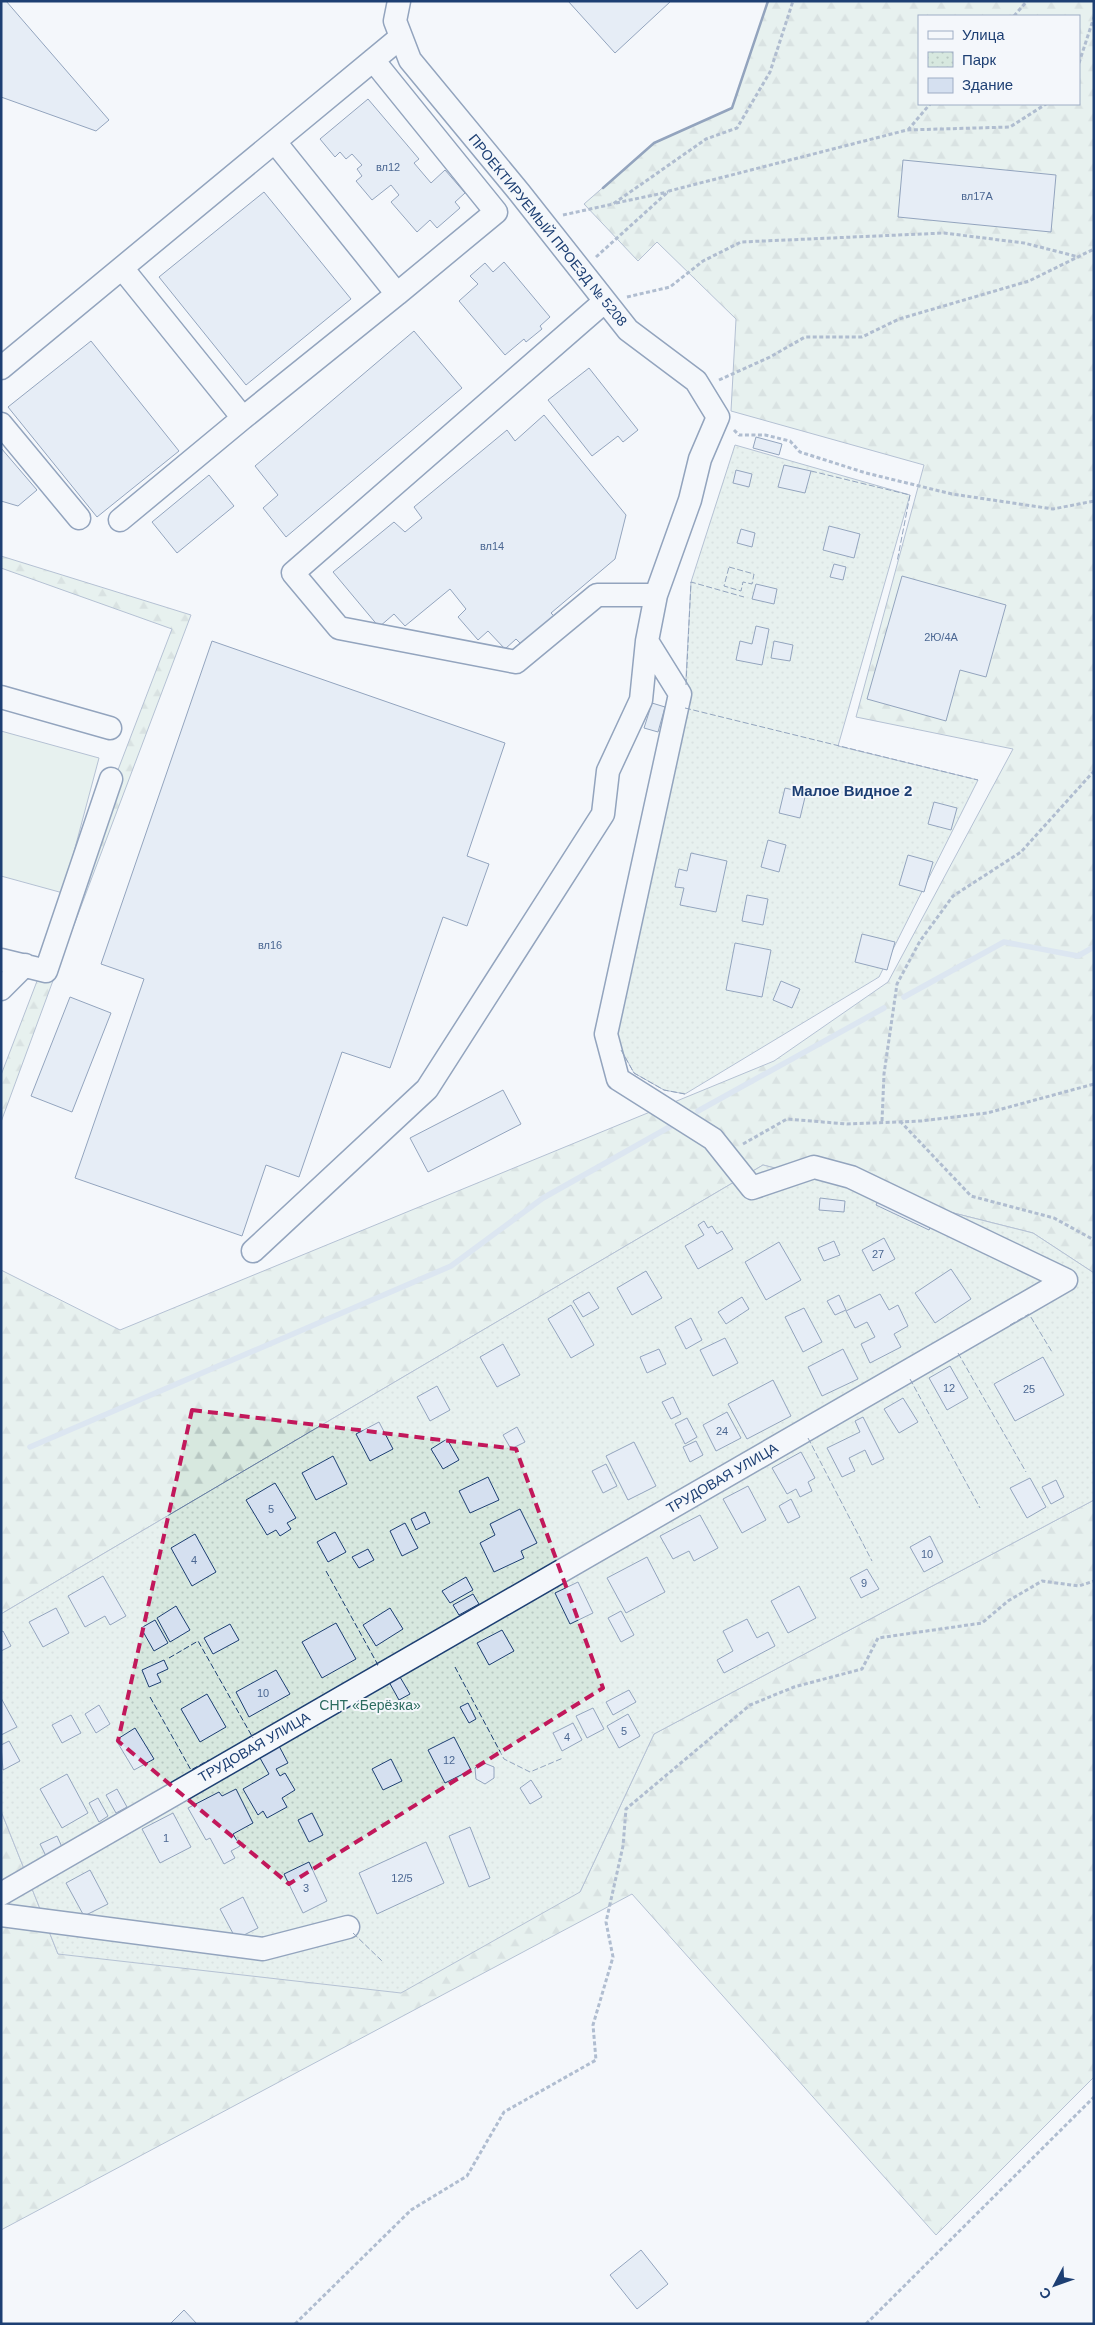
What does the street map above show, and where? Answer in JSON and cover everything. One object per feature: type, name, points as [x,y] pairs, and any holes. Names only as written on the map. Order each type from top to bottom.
[{"type":"street","name":"ПРОЕКТИРУЕМЫЙ ПРОЕЗД № 5208","points":[[399,1],[395,21],[410,60],[541,219],[604,302],[628,330],[696,380],[718,417]]},
{"type":"street","points":[[1,368],[401,37]]},
{"type":"street","points":[[120,520],[496,212],[373,60]]},
{"type":"street","points":[[275,142],[397,294]]},
{"type":"street","points":[[122,268],[243,418]]},
{"type":"street","points":[[604,302],[294,573],[339,628],[516,662],[597,594],[656,595]]},
{"type":"street","points":[[253,1251],[427,1089],[604,814],[608,770],[641,700],[647,641],[656,595],[690,500],[700,459],[718,417]]},
{"type":"street","points":[[1,424],[79,518]]},
{"type":"street","points":[[647,641],[680,694],[606,1034],[618,1079],[713,1139]]},
{"type":"street","points":[[1,697],[110,728]]},
{"type":"street","points":[[1,960],[46,970],[112,779]]},
{"type":"street","points":[[1,989],[25,965]]},
{"type":"street","name":"ТРУДОВАЯ УЛИЦА","points":[[1,1894],[1066,1280],[851,1177],[814,1167],[752,1188],[713,1139]]},
{"type":"street","points":[[1,1915],[264,1949],[348,1927]]},
{"type":"path","points":[[613,204],[706,139],[737,128],[770,72],[793,1]]},
{"type":"path","points":[[1015,15],[1027,1]]},
{"type":"path","points":[[1080,59],[1094,16]]},
{"type":"path","points":[[907,130],[929,105]]},
{"type":"path","points":[[541,219],[669,191],[907,130],[1010,127],[1044,105]]},
{"type":"path","points":[[580,271],[669,191]]},
{"type":"path","points":[[604,302],[670,287],[704,261],[741,242],[944,233],[1024,243],[1079,257]]},
{"type":"path","points":[[696,380],[714,382],[770,357],[805,337],[862,337],[899,319],[1029,280],[1094,249]]},
{"type":"path","points":[[718,417],[739,435],[765,435],[790,441],[800,452],[866,473],[952,494],[1053,509],[1094,502]]},
{"type":"path","points":[[882,1121],[884,1074],[897,984],[920,942],[954,896],[1021,852],[1094,770]]},
{"type":"path","points":[[713,1139],[737,1148],[786,1119],[847,1124],[987,1113],[1094,1084]]},
{"type":"path","points":[[900,1121],[971,1196],[1054,1218],[1094,1240]]},
{"type":"path","points":[[296,2324],[411,2210],[467,2176],[504,2112],[596,2060],[593,2025],[613,1957],[606,1922],[624,1846],[626,1809],[750,1705],[794,1687],[862,1669],[878,1638],[982,1623],[1008,1601],[1042,1582],[1079,1586],[1094,1581]]},
{"type":"path","points":[[866,2324],[1094,2097]]},
{"type":"highlighted area","points":[[192,1410],[516,1449],[603,1688],[289,1884],[118,1741]]},
{"type":"green space","points":[[768,1],[1094,1],[1094,1273],[1033,1233],[763,1165],[1,1614],[1,1270],[120,1330],[774,1061],[888,982],[1013,749],[856,717],[924,465],[731,411],[736,319],[657,242],[638,261],[584,204],[654,143],[732,108]]},
{"type":"green space","points":[[735,445],[910,495],[838,746],[978,780],[879,977],[685,1094],[664,1090],[634,1073],[617,1042],[626,962],[683,735],[691,582]]},
{"type":"green space","points":[[1,556],[191,615],[1,1122],[1,1075],[172,629],[1,568]]},
{"type":"green space","points":[[1,731],[99,758],[63,893],[1,876]]},
{"type":"green space","name":"СНТ «Берёзка»","points":[[763,1165],[1033,1233],[1094,1273],[1094,1500],[654,1734],[580,1892],[401,1993],[58,1954],[1,1811],[1,1614]]},
{"type":"green space","points":[[1094,1500],[1094,2077],[936,2235],[632,1894],[1,2230],[1,1811],[58,1954],[580,1892],[654,1734]]},
{"type":"building","points":[[1,1],[6,1],[109,120],[96,131],[1,97]]},
{"type":"building","points":[[568,1],[671,1],[615,53]]},
{"type":"building","points":[[368,99],[419,159],[414,163],[431,183],[445,170],[465,193],[455,202],[460,208],[437,228],[430,220],[417,232],[391,202],[399,195],[391,185],[372,200],[356,181],[362,176],[357,169],[362,165],[352,154],[346,159],[340,152],[335,157],[320,139]]},
{"type":"building","points":[[903,160],[1056,175],[1051,232],[898,217]]},
{"type":"building","points":[[264,192],[351,299],[246,385],[159,277]]},
{"type":"building","points":[[504,262],[550,317],[540,326],[542,329],[526,342],[524,339],[505,355],[459,301],[478,284],[470,276],[485,263],[493,272]]},
{"type":"building","points":[[414,331],[462,388],[286,537],[263,508],[278,495],[255,466]]},
{"type":"building","points":[[91,341],[179,451],[97,517],[8,407]]},
{"type":"building","points":[[589,368],[638,430],[623,442],[618,436],[592,456],[548,400]]},
{"type":"building","points":[[544,415],[626,515],[615,559],[551,613],[554,616],[521,644],[516,639],[505,649],[488,631],[478,640],[458,617],[466,609],[450,589],[405,626],[394,614],[379,627],[333,572],[394,522],[405,532],[422,518],[414,507],[507,430],[515,441]]},
{"type":"building","points":[[756,437],[782,444],[779,455],[753,448]]},
{"type":"building","points":[[1,448],[37,490],[18,506],[1,501]]},
{"type":"building","points":[[784,465],[811,471],[805,493],[778,487]]},
{"type":"building","points":[[736,470],[752,474],[749,487],[733,483]]},
{"type":"building","points":[[209,475],[234,506],[177,553],[152,522]]},
{"type":"building","points":[[829,526],[860,534],[854,558],[823,550]]},
{"type":"building","points":[[741,529],[755,533],[752,547],[737,543]]},
{"type":"building","points":[[834,564],[846,567],[843,580],[830,577]]},
{"type":"building","points":[[902,576],[1006,605],[986,677],[960,670],[946,721],[867,699]]},
{"type":"building","points":[[756,584],[777,589],[774,604],[752,599]]},
{"type":"building","points":[[756,626],[769,629],[762,665],[736,660],[740,641],[752,644]]},
{"type":"building","points":[[212,641],[505,743],[467,856],[489,864],[467,926],[443,917],[390,1068],[342,1052],[299,1177],[266,1165],[242,1236],[75,1178],[144,979],[101,964]]},
{"type":"building","points":[[774,641],[793,645],[790,661],[771,658]]},
{"type":"building","points":[[652,703],[665,707],[658,732],[644,728]]},
{"type":"building","points":[[785,788],[806,793],[800,818],[779,813]]},
{"type":"building","points":[[934,802],[957,808],[951,830],[928,824]]},
{"type":"building","points":[[768,840],[786,845],[779,872],[761,867]]},
{"type":"building","points":[[691,853],[727,861],[716,912],[680,905],[684,888],[675,887],[679,869],[687,871]]},
{"type":"building","points":[[908,855],[933,862],[924,892],[899,885]]},
{"type":"building","points":[[747,895],[768,899],[763,925],[742,921]]},
{"type":"building","points":[[862,934],[895,942],[887,970],[855,962]]},
{"type":"building","points":[[735,943],[771,950],[762,997],[726,990]]},
{"type":"building","points":[[781,981],[800,989],[792,1008],[773,1000]]},
{"type":"building","points":[[70,997],[111,1013],[72,1112],[31,1096]]},
{"type":"building","points":[[503,1090],[521,1124],[428,1172],[410,1138]]},
{"type":"building","points":[[880,1197],[933,1222],[929,1230],[876,1205]]},
{"type":"building","points":[[820,1198],[845,1201],[844,1212],[819,1210]]},
{"type":"building","points":[[704,1221],[708,1228],[712,1226],[717,1234],[722,1231],[733,1249],[698,1269],[685,1246],[704,1235],[698,1225]]},
{"type":"building","points":[[884,1238],[895,1259],[873,1271],[862,1250]]},
{"type":"building","points":[[834,1241],[840,1255],[824,1261],[818,1248]]},
{"type":"building","points":[[779,1242],[801,1280],[766,1300],[745,1262]]},
{"type":"building","points":[[951,1269],[971,1299],[935,1323],[915,1293]]},
{"type":"building","points":[[646,1271],[662,1298],[632,1315],[617,1288]]},
{"type":"building","points":[[589,1292],[599,1308],[583,1317],[573,1301]]},
{"type":"building","points":[[880,1294],[889,1310],[898,1305],[908,1326],[894,1334],[901,1347],[870,1363],[861,1344],[875,1337],[867,1322],[855,1328],[846,1311]]},
{"type":"building","points":[[839,1295],[846,1310],[835,1315],[827,1301]]},
{"type":"building","points":[[742,1297],[749,1309],[726,1324],[718,1312]]},
{"type":"building","points":[[571,1305],[594,1345],[571,1358],[548,1319]]},
{"type":"building","points":[[804,1308],[822,1342],[803,1352],[785,1317]]},
{"type":"building","points":[[691,1318],[702,1340],[686,1349],[675,1327]]},
{"type":"building","points":[[725,1338],[738,1363],[713,1376],[700,1350]]},
{"type":"building","points":[[503,1344],[520,1375],[497,1387],[480,1357]]},
{"type":"building","points":[[659,1349],[666,1364],[647,1373],[640,1357]]},
{"type":"building","points":[[843,1349],[858,1379],[822,1396],[808,1367]]},
{"type":"building","points":[[1043,1357],[1064,1395],[1015,1421],[994,1384]]},
{"type":"building","points":[[950,1366],[968,1398],[947,1410],[929,1378]]},
{"type":"building","points":[[773,1380],[791,1416],[747,1439],[728,1404]]},
{"type":"building","points":[[437,1386],[450,1410],[430,1421],[417,1397]]},
{"type":"building","points":[[673,1397],[681,1414],[671,1419],[662,1402]]},
{"type":"building","points":[[903,1398],[918,1422],[899,1433],[884,1409]]},
{"type":"building","points":[[727,1412],[741,1438],[716,1451],[703,1425]]},
{"type":"building","points":[[863,1417],[884,1459],[872,1465],[865,1450],[849,1458],[855,1471],[842,1477],[827,1448],[860,1432],[855,1421]]},
{"type":"building","points":[[687,1418],[697,1437],[685,1444],[675,1424]]},
{"type":"building","points":[[379,1422],[393,1449],[370,1461],[356,1434]]},
{"type":"building","points":[[517,1427],[525,1442],[511,1449],[503,1435]]},
{"type":"building","points":[[447,1439],[459,1460],[443,1469],[431,1449]]},
{"type":"building","points":[[696,1441],[703,1455],[690,1462],[683,1447]]},
{"type":"building","points":[[634,1442],[656,1486],[628,1500],[606,1456]]},
{"type":"building","points":[[801,1452],[815,1478],[808,1482],[812,1491],[800,1497],[796,1489],[787,1494],[772,1468]]},
{"type":"building","points":[[333,1456],[347,1484],[316,1500],[302,1473]]},
{"type":"building","points":[[606,1464],[617,1486],[603,1493],[592,1471]]},
{"type":"building","points":[[488,1477],[499,1500],[470,1513],[459,1491]]},
{"type":"building","points":[[1030,1478],[1046,1507],[1027,1518],[1010,1488]]},
{"type":"building","points":[[1056,1480],[1064,1497],[1051,1504],[1042,1487]]},
{"type":"building","points":[[275,1483],[296,1518],[287,1523],[291,1529],[280,1536],[276,1530],[267,1535],[246,1500]]},
{"type":"building","points":[[748,1486],[766,1520],[742,1533],[723,1499]]},
{"type":"building","points":[[791,1499],[800,1517],[788,1523],[779,1506]]},
{"type":"building","points":[[520,1509],[537,1543],[521,1551],[524,1558],[494,1572],[480,1543],[495,1535],[490,1524]]},
{"type":"building","points":[[425,1512],[430,1523],[416,1530],[411,1519]]},
{"type":"building","points":[[700,1515],[718,1548],[694,1561],[689,1551],[673,1559],[660,1536]]},
{"type":"building","points":[[405,1523],[418,1548],[402,1556],[390,1531]]},
{"type":"building","points":[[335,1532],[346,1552],[328,1562],[317,1542]]},
{"type":"building","points":[[195,1534],[216,1572],[192,1586],[171,1548]]},
{"type":"building","points":[[930,1536],[943,1562],[924,1572],[910,1547]]},
{"type":"building","points":[[368,1549],[374,1560],[359,1568],[352,1557]]},
{"type":"building","points":[[647,1557],[665,1592],[626,1613],[607,1578]]},
{"type":"building","points":[[867,1569],[879,1589],[861,1598],[850,1578]]},
{"type":"building","points":[[103,1576],[126,1616],[110,1625],[105,1616],[85,1627],[68,1596]]},
{"type":"building","points":[[466,1577],[473,1590],[450,1603],[442,1591]]},
{"type":"building","points":[[578,1582],[593,1613],[570,1624],[555,1593]]},
{"type":"building","points":[[799,1586],[816,1618],[788,1633],[771,1601]]},
{"type":"building","points":[[473,1594],[479,1604],[459,1615],[453,1605]]},
{"type":"building","points":[[176,1606],[190,1630],[170,1642],[157,1618]]},
{"type":"building","points":[[56,1608],[69,1633],[43,1647],[29,1622]]},
{"type":"building","points":[[390,1608],[403,1629],[376,1646],[363,1625]]},
{"type":"building","points":[[621,1611],[634,1635],[621,1642],[608,1618]]},
{"type":"building","points":[[747,1619],[757,1638],[768,1632],[775,1646],[724,1673],[717,1660],[733,1651],[723,1631]]},
{"type":"building","points":[[155,1620],[168,1643],[154,1651],[141,1628]]},
{"type":"building","points":[[336,1623],[356,1659],[322,1678],[302,1642]]},
{"type":"building","points":[[230,1624],[239,1640],[213,1654],[204,1638]]},
{"type":"building","points":[[502,1630],[514,1651],[489,1665],[477,1643]]},
{"type":"building","points":[[3,1631],[11,1646],[1,1651],[1,1632]]},
{"type":"building","points":[[164,1660],[168,1669],[157,1674],[161,1682],[149,1687],[142,1670]]},
{"type":"building","points":[[276,1670],[290,1694],[249,1717],[236,1692]]},
{"type":"building","points":[[400,1677],[410,1694],[399,1700],[389,1682]]},
{"type":"building","points":[[629,1690],[636,1702],[613,1715],[606,1702]]},
{"type":"building","points":[[207,1694],[226,1727],[200,1742],[181,1709]]},
{"type":"building","points":[[1,1698],[17,1727],[1,1735]]},
{"type":"building","points":[[468,1703],[476,1719],[469,1723],[460,1707]]},
{"type":"building","points":[[99,1705],[110,1724],[96,1733],[85,1714]]},
{"type":"building","points":[[593,1708],[604,1729],[587,1738],[576,1716]]},
{"type":"building","points":[[628,1714],[640,1736],[619,1748],[607,1726]]},
{"type":"building","points":[[71,1715],[81,1733],[62,1743],[52,1725]]},
{"type":"building","points":[[573,1723],[582,1740],[562,1751],[553,1733]]},
{"type":"building","points":[[135,1728],[154,1759],[134,1770],[116,1740]]},
{"type":"building","points":[[454,1737],[471,1770],[445,1783],[428,1750]]},
{"type":"building","points":[[9,1741],[20,1761],[3,1770],[1,1745]]},
{"type":"building","points":[[279,1746],[288,1763],[276,1769],[280,1776],[285,1773],[295,1790],[282,1798],[287,1807],[267,1818],[263,1811],[258,1815],[243,1789],[269,1774],[260,1758]]},
{"type":"building","points":[[391,1759],[402,1781],[383,1790],[372,1769]]},
{"type":"building","points":[[484,1763],[494,1767],[494,1778],[485,1784],[476,1779],[475,1768]]},
{"type":"building","points":[[67,1774],[88,1813],[62,1828],[40,1789]]},
{"type":"building","points":[[531,1780],[542,1797],[530,1804],[520,1788]]},
{"type":"building","points":[[117,1789],[127,1807],[116,1813],[106,1795]]},
{"type":"building","points":[[236,1789],[253,1823],[233,1834],[240,1846],[231,1851],[235,1858],[224,1864],[210,1838],[206,1840],[188,1808],[219,1792],[222,1796]]},
{"type":"building","points":[[98,1798],[108,1816],[99,1822],[89,1803]]},
{"type":"building","points":[[173,1813],[191,1847],[160,1863],[142,1829]]},
{"type":"building","points":[[312,1813],[323,1835],[309,1842],[298,1820]]},
{"type":"building","points":[[470,1827],[490,1878],[469,1887],[449,1836]]},
{"type":"building","points":[[57,1836],[62,1847],[46,1856],[40,1844]]},
{"type":"building","points":[[426,1842],[444,1883],[377,1914],[359,1873]]},
{"type":"building","points":[[309,1862],[327,1901],[303,1913],[284,1874]]},
{"type":"building","points":[[90,1870],[108,1904],[84,1916],[66,1883]]},
{"type":"building","points":[[243,1897],[258,1928],[236,1939],[220,1909]]},
{"type":"building","points":[[641,2250],[668,2284],[637,2309],[610,2275]]},
{"type":"building","points":[[184,2310],[197,2324],[170,2324]]},
{"type":"waterway","points":[[904,997],[1004,942],[1078,956],[1094,947]]},
{"type":"waterway","points":[[698,1111],[884,1008]]},
{"type":"waterway","points":[[30,1447],[451,1266],[543,1198],[673,1125]]},
{"type":"fence","points":[[811,471],[910,495],[897,562]]},
{"type":"fence","points":[[729,567],[754,574],[752,584],[743,582],[741,591],[724,586],[729,567]]},
{"type":"fence","points":[[686,685],[691,582],[744,597]]},
{"type":"fence","points":[[685,708],[978,780]]},
{"type":"fence","points":[[621,1050],[634,1073],[664,1090],[685,1094]]},
{"type":"fence","points":[[1010,1325],[1029,1314],[1052,1352]]},
{"type":"fence","points":[[958,1353],[1026,1472]]},
{"type":"fence","points":[[910,1379],[980,1508]]},
{"type":"fence","points":[[808,1438],[872,1561]]},
{"type":"fence","points":[[326,1571],[378,1665],[376,1666]]},
{"type":"fence","points":[[169,1658],[198,1641],[253,1738]]},
{"type":"fence","points":[[455,1667],[504,1759],[530,1772],[563,1758]]},
{"type":"fence","points":[[150,1697],[191,1770],[209,1760]]},
{"type":"fence","points":[[353,1933],[382,1961]]},
{"type":"wall","points":[[603,188],[654,143],[732,108],[768,1]]},
{"type":"district","name":"Малое Видное 2","points":[[852,791]]}]
